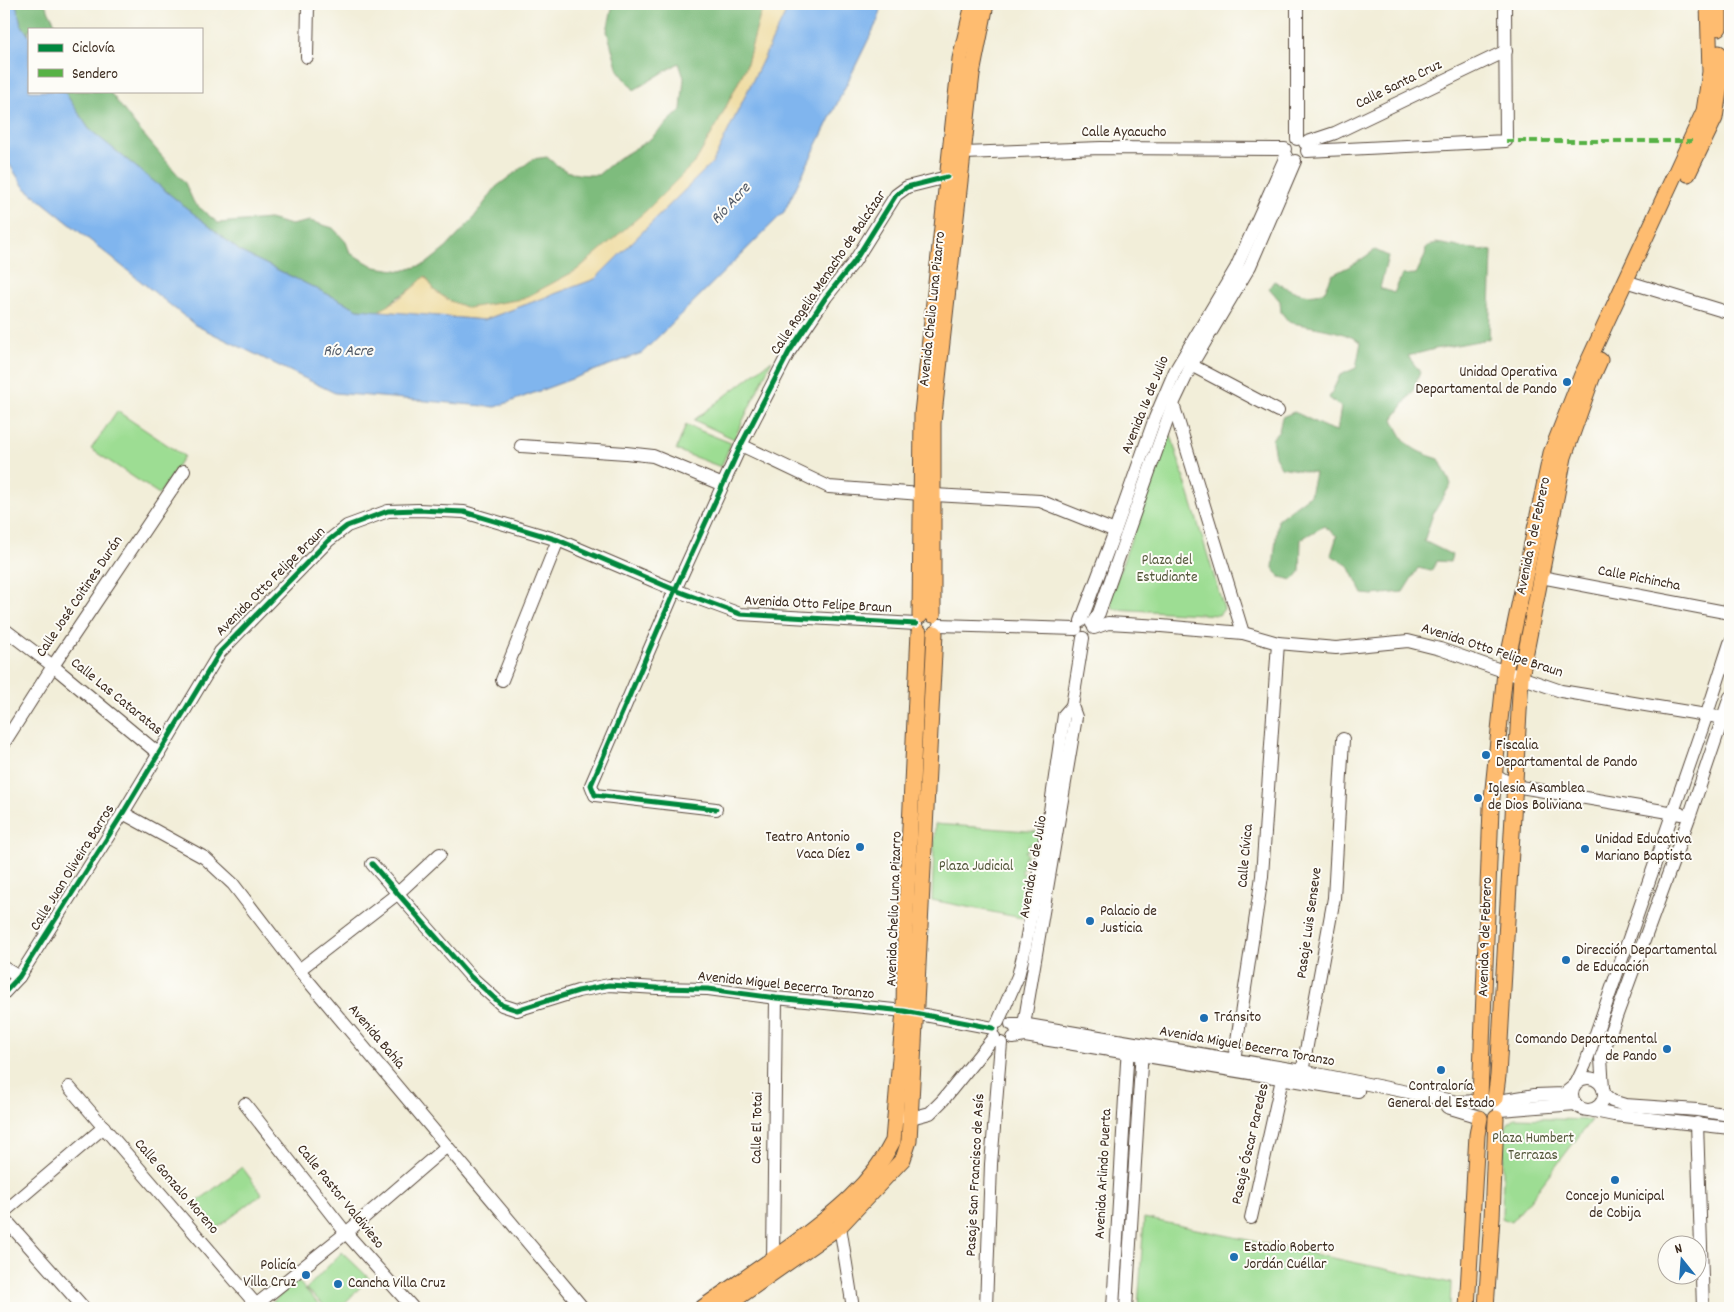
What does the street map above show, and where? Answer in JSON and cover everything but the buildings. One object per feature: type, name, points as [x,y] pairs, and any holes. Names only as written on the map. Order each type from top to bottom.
[{"type":"main road","name":"Avenida Chelio Luna Pizarro","points":[[928,494],[922,414],[960,59],[973,4]]},
{"type":"main road","name":"Avenida Chelio Luna Pizarro","points":[[723,1308],[840,1226],[903,1159],[909,1141],[911,1118],[910,1012],[927,624],[928,494],[933,423],[972,74],[986,4]]},
{"type":"main road","name":"Avenida 9 de Febrero","points":[[1708,4],[1720,77]]},
{"type":"main road","name":"Avenida 9 de Febrero","points":[[1486,1308],[1492,1218],[1488,1108],[1494,774],[1505,672],[1552,453],[1581,377],[1715,118],[1720,77],[1718,4]]},
{"type":"main road","name":"Avenida 9 de Febrero","points":[[1467,1308],[1477,1136],[1488,1108],[1499,1067],[1521,677],[1564,457],[1592,378],[1630,283]]},
{"type":"main road","name":"Avenida Chelio Luna Pizarro","points":[[702,1308],[828,1218],[855,1193],[885,1158],[893,1141],[910,1012]]},
{"type":"street","points":[[307,58],[308,4]]},
{"type":"street","points":[[1297,4],[1303,144],[1302,159],[1289,155],[1290,140],[1303,144],[1506,141],[1505,4]]},
{"type":"street","name":"Calle Santa Cruz","points":[[1303,144],[1335,134],[1506,51]]},
{"type":"street","name":"Calle Ayacucho","points":[[964,153],[1101,148],[1289,155]]},
{"type":"street","name":"Avenida 16 de Julio","points":[[896,1117],[911,1118],[930,1113],[1027,1008],[1076,717],[1072,706],[1085,628],[1115,531],[1155,418],[1191,365],[1250,266],[1289,155]]},
{"type":"street","name":"Avenida 16 de Julio","points":[[1085,628],[1099,613],[1169,399],[1175,371],[1236,268],[1289,155]]},
{"type":"street","name":"Calle Rogelia Menacho de Balcázar","points":[[716,809],[595,795],[591,785],[675,590],[741,445],[789,352],[826,297],[854,262],[896,195],[907,186],[947,177]]},
{"type":"street","points":[[1630,283],[1730,314]]},
{"type":"street","points":[[1191,365],[1278,411]]},
{"type":"street","points":[[1169,399],[1243,633]]},
{"type":"street","points":[[741,445],[829,488],[1040,500],[1115,531]]},
{"type":"street","points":[[521,446],[653,456],[723,485]]},
{"type":"street","name":"Calle José Coitines Durán","points":[[4,743],[53,666],[184,471]]},
{"type":"street","name":"Avenida Otto Felipe Braun","points":[[159,754],[220,652],[328,541],[347,526],[388,511],[418,510],[464,512],[558,540],[675,590],[740,614],[927,624],[1085,628],[1108,623],[1243,633],[1278,644],[1336,648],[1408,641],[1440,649],[1562,691],[1727,718]]},
{"type":"street","points":[[502,680],[558,540]]},
{"type":"street","name":"Calle Pichincha","points":[[1541,577],[1730,613]]},
{"type":"street","name":"Calle Las Cataratas","points":[[4,629],[53,666],[159,754]]},
{"type":"street","points":[[1730,643],[1585,1065],[1572,1096],[1576,1104],[1589,1110],[1614,1115],[1730,1128]]},
{"type":"street","name":"Calle Cívica","points":[[1234,1065],[1262,876],[1278,644]]},
{"type":"street","points":[[1589,1110],[1601,1103],[1603,1092],[1601,1058],[1727,718],[1730,697]]},
{"type":"street","name":"Avenida 16 de Julio","points":[[1006,1031],[1024,952],[1050,811],[1064,715],[1072,706]]},
{"type":"street","name":"Pasaje Luis Senseve","points":[[1301,1076],[1334,898],[1343,739]]},
{"type":"street","name":"Calle Juan Oliveira Barros","points":[[4,993],[19,977],[159,754]]},
{"type":"street","points":[[1494,774],[1514,786],[1690,815]]},
{"type":"street","name":"Avenida Bahía","points":[[123,813],[204,858],[233,884],[299,970],[583,1308]]},
{"type":"street","points":[[299,970],[397,894],[440,854]]},
{"type":"street","name":"Avenida Miguel Becerra Toranzo","points":[[372,864],[470,976],[502,1005],[517,1010],[578,991],[609,985],[708,989],[910,1012],[1025,1036],[1128,1047]]},
{"type":"street","points":[[4,968],[19,977]]},
{"type":"street","name":"Calle El Totai","points":[[773,1259],[776,998]]},
{"type":"street","points":[[1027,1008],[1034,1025],[1044,1028]]},
{"type":"street","name":"Avenida Miguel Becerra Toranzo","points":[[1006,1031],[1044,1028],[1142,1050],[1488,1108],[1576,1104]]},
{"type":"street","name":"Pasaje San Francisco de Asís","points":[[986,1308],[991,1164],[1006,1031]]},
{"type":"street","name":"Avenida Arlindo Puerta","points":[[1113,1308],[1128,1047]]},
{"type":"street","name":"Avenida Arlindo Puerta","points":[[1126,1308],[1142,1050]]},
{"type":"street","name":"Avenida Miguel Becerra Toranzo","points":[[1234,1065],[1282,1079],[1301,1076]]},
{"type":"street","name":"Pasaje Óscar Paredes","points":[[1251,1218],[1282,1079]]},
{"type":"street","points":[[1576,1084],[1582,1080],[1592,1079],[1601,1084],[1603,1092],[1612,1101],[1625,1105],[1697,1110],[1730,1115]]},
{"type":"street","name":"Avenida Miguel Becerra Toranzo","points":[[1488,1108],[1535,1095],[1564,1094],[1576,1084]]},
{"type":"street","name":"Calle Gonzalo Moreno","points":[[69,1087],[256,1307]]},
{"type":"street","name":"Calle Pastor Valdivieso","points":[[245,1104],[346,1233],[413,1308]]},
{"type":"street","points":[[1697,1123],[1703,1308]]},
{"type":"street","points":[[4,1212],[104,1127]]},
{"type":"street","points":[[256,1307],[447,1146]]},
{"type":"street","points":[[4,1218],[84,1308]]},
{"type":"street","points":[[840,1226],[853,1308]]},
{"type":"green space","points":[[16,4],[45,4],[57,28],[28,28],[28,34],[21,24]]},
{"type":"green space","points":[[613,4],[765,4],[746,67],[718,123],[696,161],[648,210],[577,270],[523,299],[468,308],[449,301],[435,291],[425,276],[415,287],[378,311],[358,309],[241,252],[89,129],[65,92],[110,92],[185,183],[194,203],[218,223],[269,219],[291,225],[310,221],[333,228],[346,242],[350,253],[375,267],[402,271],[426,264],[446,248],[472,220],[496,187],[533,159],[547,157],[565,170],[583,175],[598,175],[616,160],[649,140],[681,110],[684,78],[679,63],[634,90],[618,70],[607,31]]},
{"type":"green space","points":[[1436,243],[1492,251],[1489,339],[1408,356],[1420,372],[1413,391],[1393,419],[1401,435],[1410,446],[1415,450],[1439,459],[1451,484],[1433,514],[1424,541],[1452,555],[1450,562],[1437,561],[1431,571],[1418,568],[1403,592],[1363,594],[1349,566],[1331,555],[1337,536],[1324,526],[1301,539],[1300,572],[1293,580],[1280,577],[1273,568],[1278,519],[1310,495],[1315,473],[1281,467],[1275,456],[1272,439],[1279,431],[1282,417],[1294,412],[1337,431],[1341,407],[1329,398],[1340,375],[1356,368],[1361,342],[1344,334],[1289,322],[1281,312],[1280,301],[1269,288],[1274,281],[1299,293],[1318,294],[1325,291],[1332,275],[1356,263],[1375,250],[1388,256],[1380,288],[1394,293],[1402,275],[1416,274],[1425,256],[1426,247]]},
{"type":"green space","points":[[772,360],[734,439],[694,420]]},
{"type":"green space","points":[[117,411],[184,456],[159,494],[91,449]]},
{"type":"green space","points":[[686,425],[731,443],[721,467],[676,450]]},
{"type":"green space","name":"Plaza del Estudiante","points":[[1171,435],[1224,609],[1219,615],[1114,609],[1109,601],[1168,436]]},
{"type":"green space","name":"Plaza Judicial","points":[[935,824],[1040,832],[1038,843],[1028,845],[1029,849],[1025,851],[1027,856],[1024,857],[1025,863],[1022,864],[1024,868],[1021,869],[1022,874],[1030,873],[1022,918],[932,900]]},
{"type":"green space","name":"Plaza Humbert Terrazas","points":[[1515,1118],[1591,1120],[1531,1199],[1511,1222],[1502,1218],[1504,1132],[1508,1123]]},
{"type":"green space","points":[[242,1167],[262,1194],[217,1228],[197,1202]]},
{"type":"green space","name":"Estadio Roberto Jordán Cuéllar","points":[[1144,1218],[1451,1283],[1450,1308],[1138,1308]]},
{"type":"green space","name":"Cancha Villa Cruz","points":[[342,1252],[369,1278],[340,1308],[327,1308],[306,1289]]},
{"type":"green space","points":[[297,1280],[322,1308],[272,1308],[269,1305]]},
{"type":"sand","points":[[765,4],[790,4],[713,162],[595,279],[484,320],[378,311],[403,295],[425,276],[435,291],[450,301],[468,308],[523,299],[577,270],[647,210],[696,161],[718,123],[746,67]]},
{"type":"water","name":"Río Acre","points":[[4,4],[16,4],[21,24],[28,34],[28,92],[65,92],[89,129],[241,252],[358,309],[484,320],[595,279],[713,162],[790,4],[881,4],[878,20],[784,212],[642,353],[496,407],[335,393],[195,325],[24,187],[4,156]]},
{"type":"marked path","points":[[1506,141],[1692,141]]},
{"type":"cycle path","points":[[716,809],[595,795],[591,785],[675,590],[741,445],[789,352],[826,297],[854,262],[896,195],[907,187],[947,177]]},
{"type":"cycle path","points":[[4,993],[19,977],[123,813],[220,652],[328,541],[347,526],[388,511],[464,512],[558,540],[675,590],[740,614],[916,624]]},
{"type":"cycle path","points":[[372,864],[470,976],[502,1005],[517,1010],[578,991],[609,985],[708,989],[904,1011],[993,1028]]},
{"type":"place","name":"Unidad Operativa Departamental de Pando","points":[[1567,382]]},
{"type":"place","name":"Fiscalia Departamental de Pando","points":[[1486,755]]},
{"type":"place","name":"Iglesia Asamblea de Dios Boliviana","points":[[1478,798]]},
{"type":"place","name":"Teatro Antonio Vaca Díez","points":[[860,847]]},
{"type":"place","name":"Unidad Educativa Mariano Baptista","points":[[1585,849]]},
{"type":"place","name":"Palacio de Justicia","points":[[1090,921]]},
{"type":"place","name":"Dirección Departamental de Educación","points":[[1566,960]]},
{"type":"place","name":"Tránsito","points":[[1204,1018]]},
{"type":"place","name":"Comando Departamental de Pando","points":[[1667,1049]]},
{"type":"place","name":"Contraloría General del Estado","points":[[1441,1070]]},
{"type":"place","name":"Concejo Municipal de Cobija","points":[[1615,1180]]},
{"type":"place","name":"Estadio Roberto Jordán Cuéllar","points":[[1234,1257]]},
{"type":"place","name":"Policía Villa Cruz","points":[[306,1275]]},
{"type":"place","name":"Cancha Villa Cruz","points":[[338,1284]]}]
